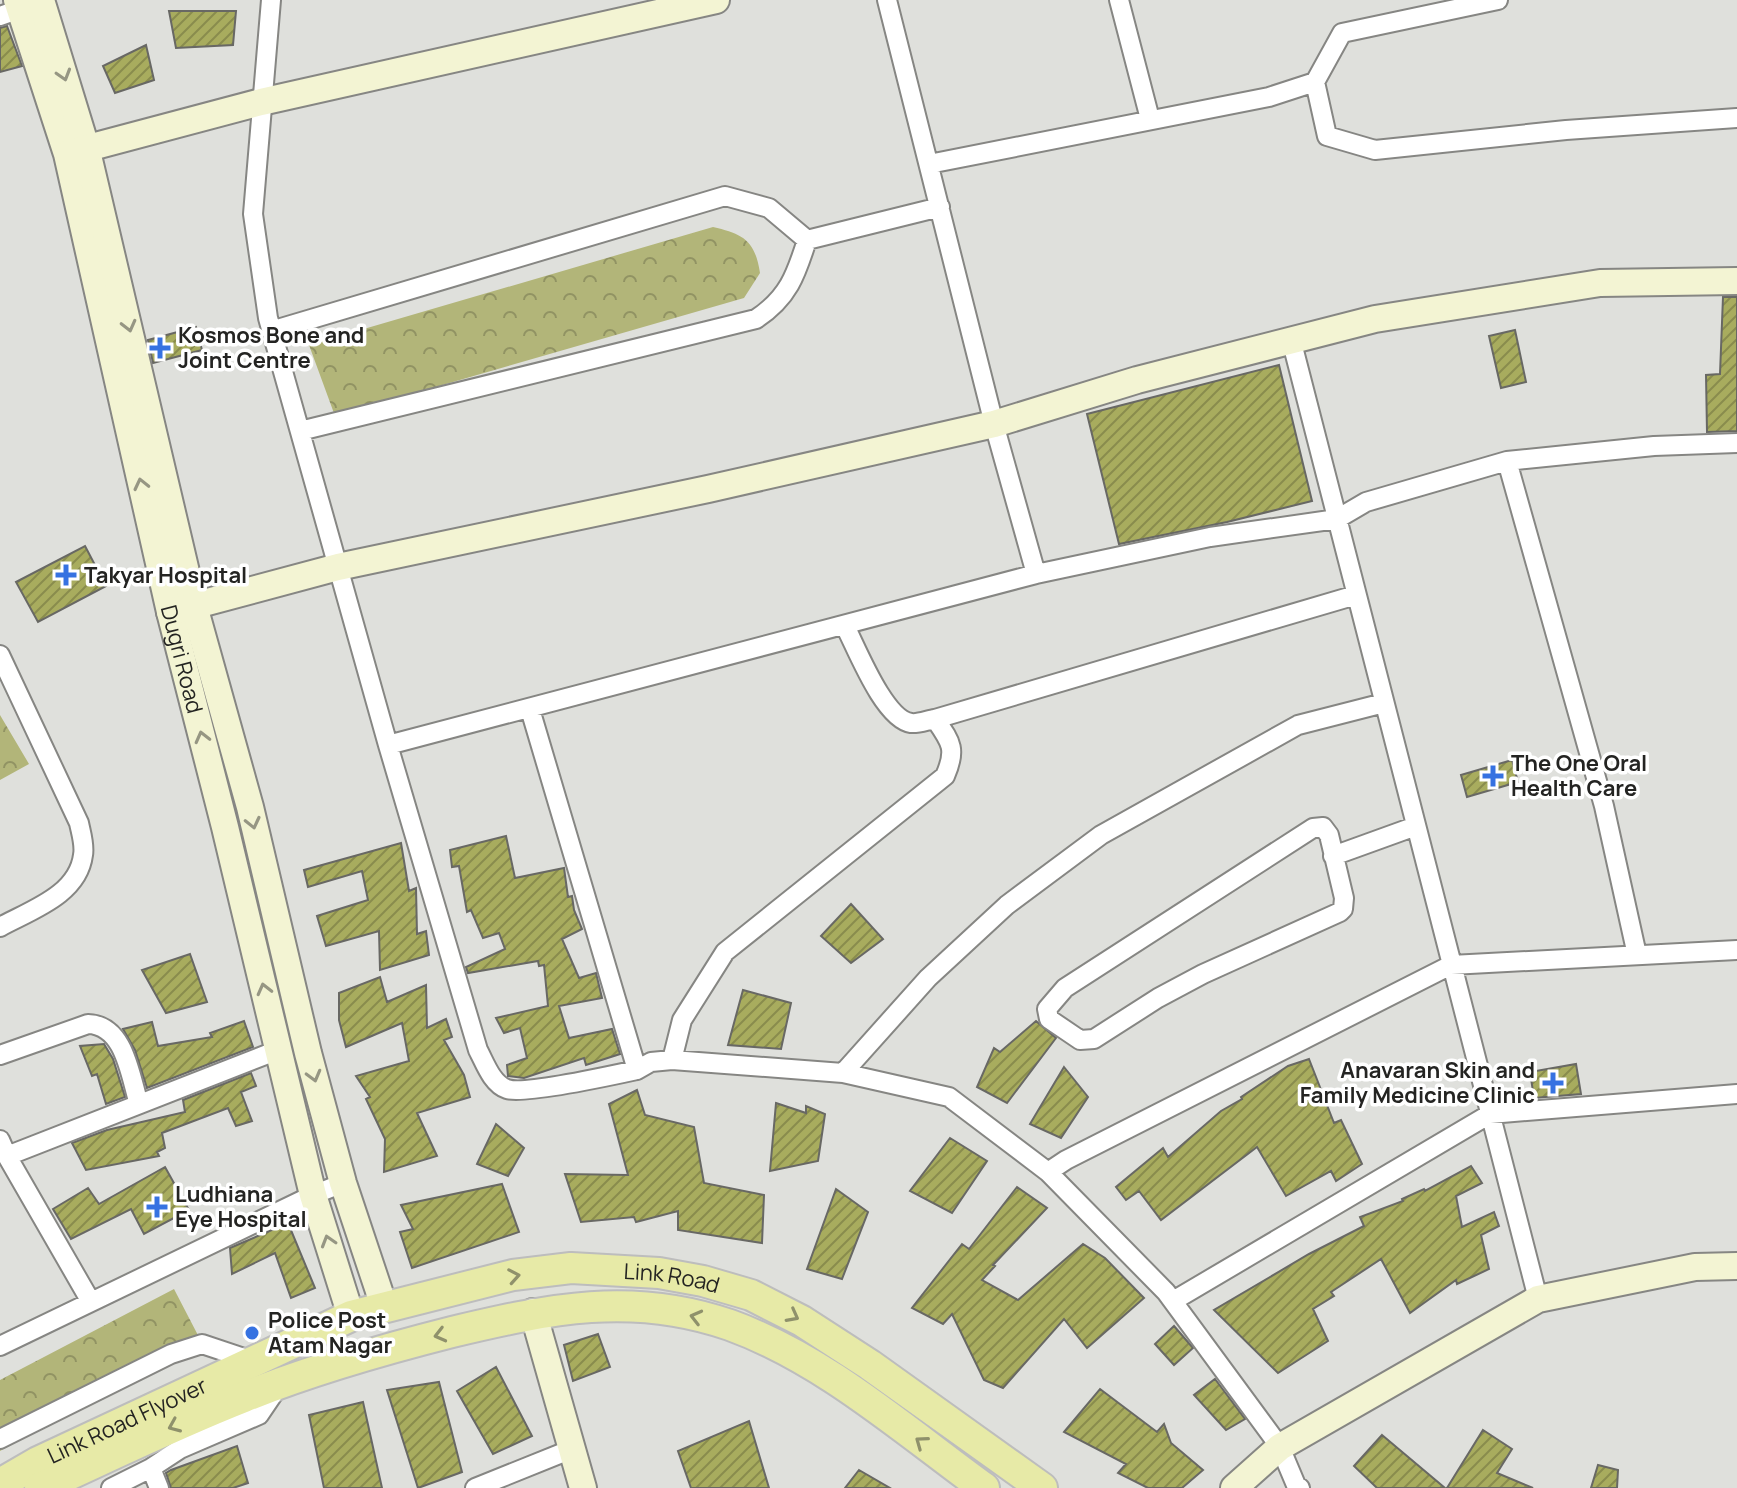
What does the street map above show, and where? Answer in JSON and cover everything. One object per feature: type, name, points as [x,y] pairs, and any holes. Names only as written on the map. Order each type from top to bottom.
[{"type":"main road","name":"Link Road","points":[[255,1362],[351,1316],[513,1275],[571,1268],[659,1273],[703,1281],[751,1295],[802,1321],[870,1365],[1042,1488]]},
{"type":"main road","name":"Link Road","points":[[279,1384],[364,1355],[533,1312],[605,1305],[664,1309],[729,1325],[779,1346],[834,1379],[984,1488]]},
{"type":"main road","name":"Link Road Flyover","points":[[0,1484],[38,1462],[255,1362]]},
{"type":"main road","name":"Link Road Flyover","points":[[40,1488],[279,1384]]},
{"type":"street","points":[[271,0],[253,214],[271,331],[478,1050],[495,1081],[506,1089],[516,1091],[637,1070],[651,1062],[672,1060],[843,1073],[949,1097],[1048,1172],[1173,1301],[1280,1447],[1300,1488]]},
{"type":"street","points":[[77,150],[261,102],[716,0]]},
{"type":"street","points":[[887,0],[994,424],[1036,574]]},
{"type":"street","points":[[1119,0],[1150,119]]},
{"type":"street","points":[[1498,0],[1342,33],[1315,82],[1327,136],[1375,150],[1566,130],[1737,118]]},
{"type":"street","name":"Dugri Road","points":[[20,6],[77,150],[182,609],[278,1050],[313,1195],[351,1316]]},
{"type":"street","points":[[929,164],[1269,97],[1315,82]]},
{"type":"street","points":[[271,331],[725,196],[769,208],[807,240]]},
{"type":"street","points":[[807,240],[940,207]]},
{"type":"street","points":[[300,431],[756,319],[776,306],[796,275],[807,240]]},
{"type":"street","points":[[182,609],[338,567],[708,489],[994,424],[1137,380],[1375,319],[1600,283],[1737,281]]},
{"type":"street","points":[[1291,339],[1538,1299]]},
{"type":"street","points":[[388,745],[1036,574],[1210,537],[1337,519],[1366,502],[1507,461],[1654,446],[1737,443]]},
{"type":"street","points":[[1507,461],[1604,806],[1637,955]]},
{"type":"street","points":[[845,626],[884,703],[910,723],[935,719],[1356,595]]},
{"type":"street","name":"Dugri Road","points":[[182,609],[250,807],[308,1053],[343,1183],[384,1306]]},
{"type":"street","points":[[0,655],[79,823],[84,853],[76,877],[60,894],[0,927]]},
{"type":"street","points":[[843,1073],[928,978],[1007,905],[1101,835],[1298,725],[1384,703]]},
{"type":"street","points":[[530,709],[637,1070]]},
{"type":"street","points":[[672,1060],[682,1020],[725,952],[945,776],[952,759],[951,743],[935,719]]},
{"type":"street","points":[[1333,856],[1416,826]]},
{"type":"street","points":[[1313,828],[1327,831],[1333,856],[1344,898],[1340,912],[1191,980],[1094,1039],[1080,1040],[1049,1019],[1047,1009],[1065,988],[1313,828]]},
{"type":"street","points":[[1048,1172],[1066,1160],[1451,965],[1737,950]]},
{"type":"street","points":[[0,1055],[88,1024],[99,1024],[108,1029],[121,1046],[139,1104]]},
{"type":"street","points":[[91,1302],[3,1148],[139,1104],[278,1050]]},
{"type":"street","points":[[1173,1301],[1490,1114],[1737,1094]]},
{"type":"street","points":[[0,1346],[343,1183]]},
{"type":"street","points":[[1234,1488],[1280,1447],[1538,1299],[1695,1267],[1737,1266]]},
{"type":"street","points":[[533,1312],[583,1488]]},
{"type":"street","points":[[0,1439],[171,1354],[202,1344],[255,1362]]},
{"type":"street","points":[[111,1488],[180,1449],[259,1415],[279,1384]]},
{"type":"street","points":[[475,1488],[572,1449]]},
{"type":"street","points":[[151,1468],[159,1488]]},
{"type":"green space","points":[[713,227],[740,236],[755,253],[760,273],[744,298],[335,416],[309,345]]},
{"type":"green space","points":[[0,715],[29,764],[0,780]]},
{"type":"green space","points":[[174,1289],[202,1343],[0,1451],[0,1380]]},
{"type":"building","points":[[169,11],[236,11],[233,45],[176,48]]},
{"type":"building","points":[[7,26],[22,66],[0,72],[0,28]]},
{"type":"building","points":[[146,45],[154,80],[115,93],[103,66]]},
{"type":"building","points":[[1723,297],[1737,297],[1737,431],[1707,432],[1706,375],[1720,374]]},
{"type":"building","points":[[196,327],[202,350],[153,363],[148,340]]},
{"type":"building","points":[[1515,330],[1526,382],[1501,388],[1489,336]]},
{"type":"building","points":[[1279,365],[1312,501],[1119,544],[1087,414]]},
{"type":"building","points":[[85,546],[106,586],[38,622],[16,582]]},
{"type":"building","points":[[1512,760],[1518,782],[1467,797],[1461,775]]},
{"type":"building","points":[[506,836],[515,878],[564,868],[568,897],[572,896],[582,929],[562,939],[579,978],[596,973],[602,998],[559,1006],[569,1038],[612,1029],[620,1054],[586,1065],[584,1058],[524,1078],[508,1076],[507,1065],[527,1058],[520,1028],[504,1033],[496,1018],[548,1006],[544,965],[539,966],[538,961],[468,973],[466,967],[505,949],[499,933],[483,938],[471,910],[467,912],[459,866],[452,867],[450,850]]},
{"type":"building","points":[[401,843],[409,891],[416,888],[417,934],[426,931],[429,955],[380,970],[379,931],[326,946],[317,916],[368,900],[362,871],[308,887],[304,870]]},
{"type":"building","points":[[851,904],[883,939],[851,963],[821,936]]},
{"type":"building","points":[[190,954],[207,1002],[166,1013],[142,970]]},
{"type":"building","points":[[380,977],[387,1002],[426,985],[427,1028],[446,1019],[452,1037],[444,1040],[464,1075],[470,1097],[417,1113],[437,1156],[384,1172],[385,1139],[366,1099],[370,1097],[356,1076],[409,1061],[402,1023],[346,1047],[339,1020],[339,993]]},
{"type":"building","points":[[743,990],[791,1003],[781,1049],[728,1045]]},
{"type":"building","points":[[244,1021],[253,1047],[147,1088],[135,1050],[123,1029],[152,1022],[158,1046],[212,1037],[210,1033]]},
{"type":"building","points":[[1036,1021],[1056,1038],[1007,1103],[977,1087],[994,1048],[1000,1052]]},
{"type":"building","points":[[104,1044],[113,1059],[125,1097],[106,1104],[97,1074],[92,1076],[80,1046]]},
{"type":"building","points":[[1309,1059],[1334,1123],[1341,1120],[1362,1164],[1336,1181],[1331,1171],[1286,1196],[1257,1147],[1161,1220],[1139,1191],[1126,1200],[1116,1187],[1163,1148],[1168,1157],[1241,1097],[1288,1066]]},
{"type":"building","points":[[1576,1064],[1581,1094],[1534,1098],[1530,1072]]},
{"type":"building","points":[[1064,1067],[1088,1097],[1061,1138],[1030,1124]]},
{"type":"building","points":[[251,1073],[256,1086],[241,1092],[252,1121],[236,1126],[228,1108],[162,1133],[165,1148],[157,1152],[159,1156],[86,1170],[72,1143],[107,1130],[185,1112],[183,1100]]},
{"type":"building","points":[[637,1090],[645,1115],[694,1127],[704,1183],[764,1195],[762,1243],[678,1230],[678,1211],[636,1222],[634,1217],[581,1222],[565,1174],[628,1175],[609,1104]]},
{"type":"building","points":[[776,1103],[806,1113],[806,1106],[825,1114],[818,1161],[770,1171]]},
{"type":"building","points":[[496,1124],[524,1148],[508,1176],[477,1164]]},
{"type":"building","points":[[950,1138],[987,1161],[952,1213],[910,1191]]},
{"type":"building","points":[[1471,1166],[1482,1183],[1456,1196],[1462,1227],[1494,1212],[1499,1226],[1481,1235],[1489,1269],[1457,1284],[1456,1280],[1410,1313],[1381,1259],[1331,1292],[1334,1296],[1313,1309],[1328,1341],[1278,1373],[1214,1310],[1309,1254],[1364,1226],[1360,1217],[1425,1191]]},
{"type":"building","points":[[165,1167],[189,1210],[144,1234],[131,1209],[71,1239],[53,1209],[88,1188],[99,1204]]},
{"type":"building","points":[[502,1184],[519,1232],[412,1268],[400,1232],[413,1229],[401,1205]]},
{"type":"building","points":[[1017,1187],[1047,1208],[982,1280],[1018,1300],[1083,1244],[1105,1258],[1144,1298],[1087,1348],[1064,1319],[1003,1388],[984,1380],[952,1314],[943,1324],[912,1308],[962,1244],[969,1249]]},
{"type":"building","points":[[836,1189],[868,1212],[842,1279],[807,1269]]},
{"type":"building","points":[[288,1223],[315,1288],[291,1298],[275,1253],[232,1274],[230,1248]]},
{"type":"building","points":[[1174,1326],[1193,1348],[1174,1365],[1155,1344]]},
{"type":"building","points":[[598,1334],[610,1367],[573,1381],[564,1345]]},
{"type":"building","points":[[496,1367],[532,1436],[493,1454],[457,1391]]},
{"type":"building","points":[[1215,1379],[1245,1419],[1226,1430],[1194,1395]]},
{"type":"building","points":[[439,1382],[462,1472],[418,1488],[387,1390]]},
{"type":"building","points":[[1100,1389],[1157,1432],[1164,1424],[1171,1443],[1203,1470],[1182,1488],[1148,1488],[1118,1473],[1126,1464],[1064,1432]]},
{"type":"building","points":[[363,1402],[382,1488],[324,1488],[309,1415]]},
{"type":"building","points":[[749,1421],[769,1488],[691,1488],[678,1451]]},
{"type":"building","points":[[1483,1430],[1512,1449],[1497,1473],[1533,1488],[1447,1488]]},
{"type":"building","points":[[1382,1435],[1445,1488],[1377,1488],[1354,1466]]},
{"type":"building","points":[[237,1446],[248,1483],[233,1488],[171,1488],[166,1473]]},
{"type":"building","points":[[1598,1465],[1618,1470],[1617,1488],[1591,1488]]},
{"type":"building","points":[[859,1470],[890,1488],[845,1488]]},
{"type":"place","name":"Kosmos Bone and Joint Centre","points":[[160,348]]},
{"type":"place","name":"Takyar Hospital","points":[[66,575]]},
{"type":"place","name":"The One Oral Health Care","points":[[1493,776]]},
{"type":"place","name":"Anavaran Skin and Family Medicine Clinic","points":[[1553,1083]]},
{"type":"place","name":"Ludhiana Eye Hospital","points":[[157,1207]]},
{"type":"place","name":"Police Post Atam Nagar","points":[[252,1333]]}]
